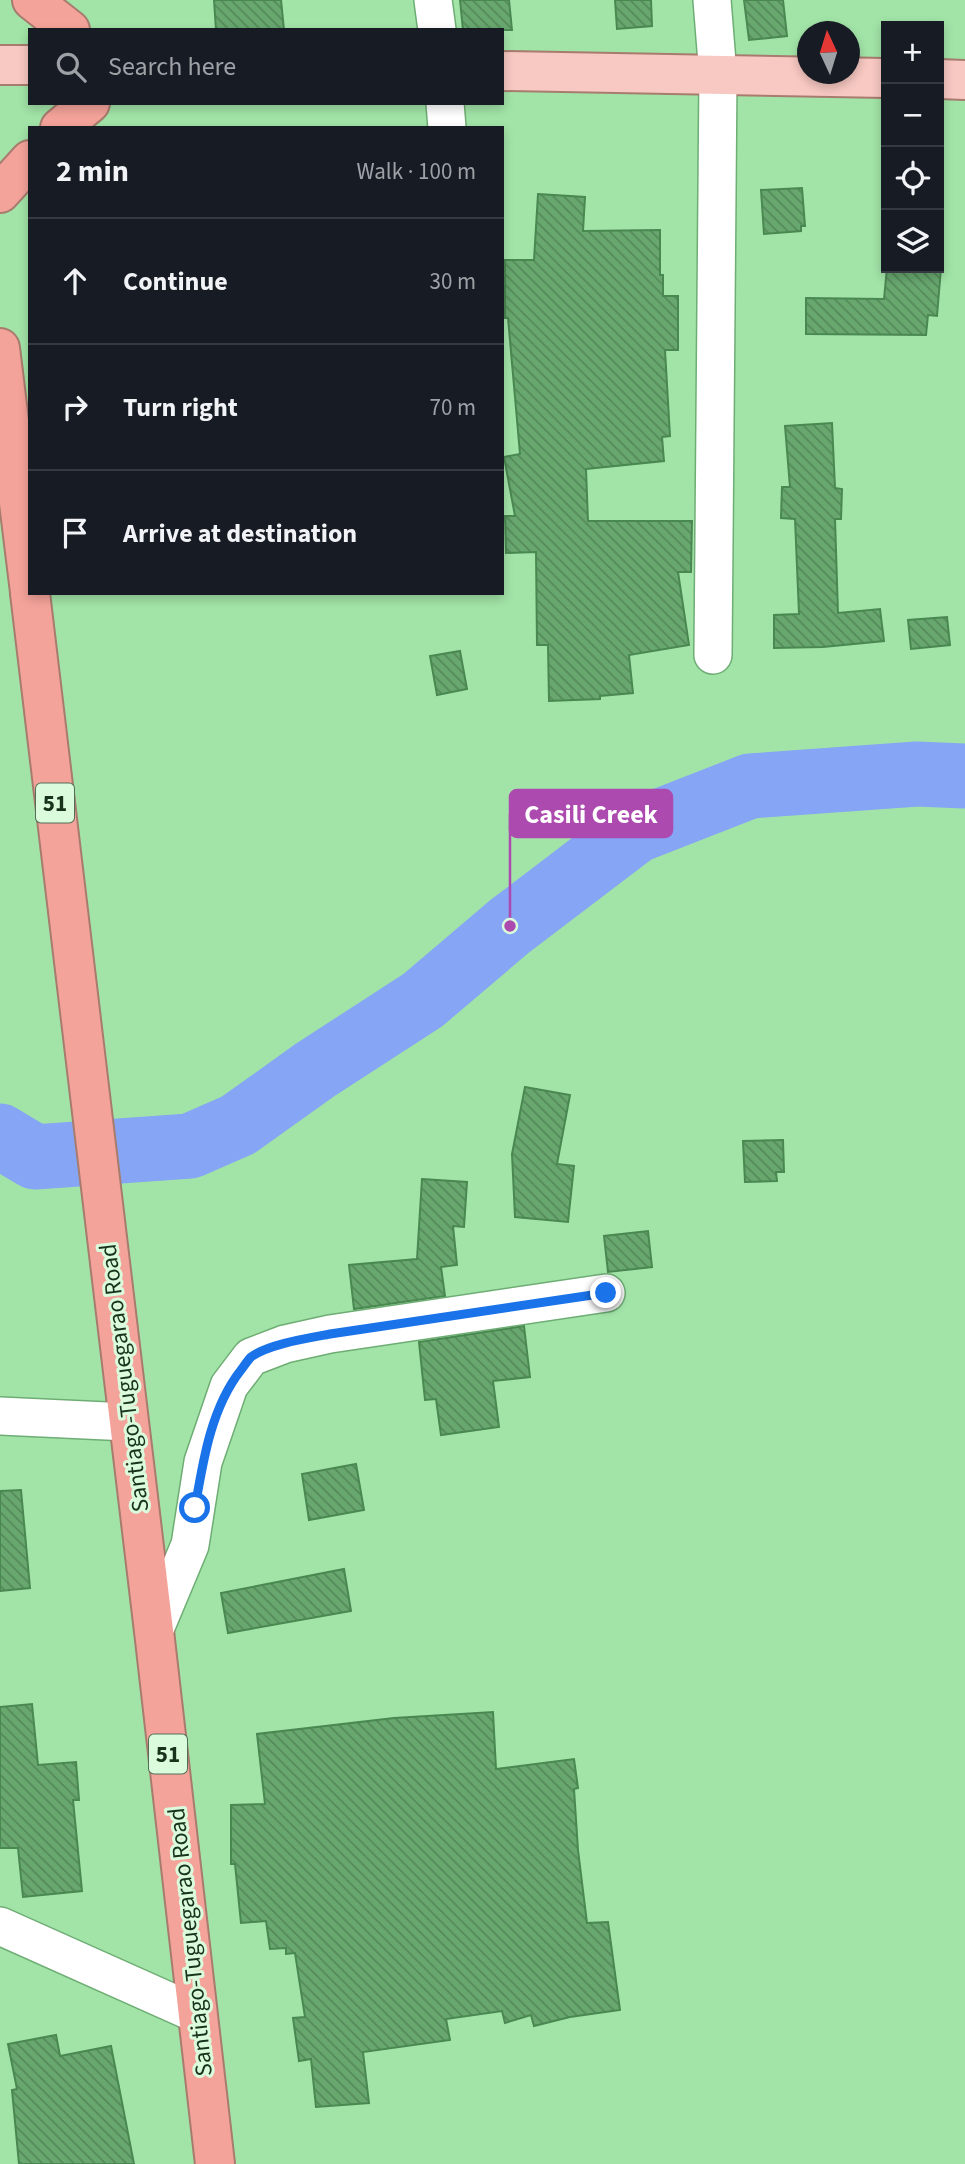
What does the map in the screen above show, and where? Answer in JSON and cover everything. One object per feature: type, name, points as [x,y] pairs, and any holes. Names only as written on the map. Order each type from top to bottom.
[{"type":"highway","points":[[33,0],[67,28]]},
{"type":"highway","points":[[62,126],[88,105]]},
{"type":"highway","points":[[0,193],[28,162]]},
{"type":"highway","name":"Santiago-Tuguegarao Road","points":[[1,367],[28,577]]},
{"type":"highway","name":"Santiago-Tuguegarao Road","points":[[30,595],[155,1631],[215,2164]]},
{"type":"main road","points":[[0,65],[28,65]]},
{"type":"main road","points":[[504,71],[881,78]]},
{"type":"main road","points":[[944,79],[965,80]]},
{"type":"street","points":[[433,0],[436,28]]},
{"type":"street","points":[[712,0],[718,75],[713,655]]},
{"type":"street","points":[[444,105],[447,126]]},
{"type":"street","points":[[155,1631],[190,1545],[203,1462],[215,1423],[229,1386],[251,1357],[285,1344],[330,1334],[606,1293]]},
{"type":"street","points":[[0,1416],[128,1422]]},
{"type":"street","points":[[0,1926],[197,2014]]},
{"type":"building","points":[[214,0],[281,0],[284,28],[216,28]]},
{"type":"building","points":[[460,0],[509,0],[512,30],[463,28]]},
{"type":"building","points":[[615,0],[651,0],[652,26],[617,29]]},
{"type":"building","points":[[744,0],[783,0],[787,36],[749,40]]},
{"type":"building","points":[[802,188],[805,226],[801,226],[801,231],[764,234],[761,190]]},
{"type":"building","points":[[538,194],[585,197],[583,231],[660,230],[663,296],[678,296],[678,350],[665,350],[670,436],[662,437],[664,461],[586,469],[588,521],[692,521],[691,572],[678,572],[689,645],[629,655],[633,693],[600,696],[600,699],[549,701],[548,645],[537,645],[536,552],[506,553],[505,516],[515,516],[504,457],[520,454],[508,318],[505,318],[505,260],[534,260]]},
{"type":"building","points":[[887,273],[941,273],[937,316],[928,315],[926,335],[806,334],[806,298],[884,299]]},
{"type":"building","points":[[832,423],[835,488],[842,489],[841,519],[835,519],[838,613],[880,609],[884,641],[823,647],[774,648],[774,615],[799,614],[795,519],[781,518],[782,487],[790,487],[785,426]]},
{"type":"building","points":[[947,617],[950,645],[911,649],[908,620]]},
{"type":"building","points":[[460,651],[467,689],[437,695],[430,656]]},
{"type":"building","points":[[525,1087],[570,1095],[557,1164],[574,1166],[568,1222],[515,1217],[512,1154]]},
{"type":"building","points":[[783,1140],[784,1172],[776,1172],[777,1181],[745,1182],[743,1141]]},
{"type":"building","points":[[422,1179],[467,1182],[464,1227],[453,1226],[457,1265],[441,1267],[445,1296],[354,1309],[349,1265],[417,1259]]},
{"type":"building","points":[[648,1231],[652,1267],[608,1272],[604,1236]]},
{"type":"building","points":[[524,1326],[530,1377],[493,1381],[499,1427],[441,1435],[436,1399],[425,1400],[419,1342]]},
{"type":"building","points":[[356,1464],[364,1510],[309,1520],[302,1474]]},
{"type":"building","points":[[21,1490],[30,1588],[0,1591],[0,1491]]},
{"type":"building","points":[[344,1569],[351,1611],[228,1633],[221,1593]]},
{"type":"building","points":[[32,1704],[38,1765],[76,1762],[79,1800],[73,1800],[82,1891],[23,1897],[18,1848],[0,1848],[0,1707]]},
{"type":"building","points":[[493,1712],[496,1769],[574,1759],[578,1788],[574,1789],[578,1850],[587,1923],[608,1922],[620,2010],[570,2017],[534,2026],[531,2015],[505,2023],[502,2011],[446,2019],[450,2040],[363,2052],[369,2103],[316,2107],[311,2059],[299,2061],[293,2018],[305,2017],[295,1953],[286,1954],[286,1948],[270,1949],[266,1921],[241,1923],[235,1864],[231,1864],[231,1805],[265,1804],[257,1734],[394,1718]]},
{"type":"building","points":[[56,2035],[60,2056],[111,2046],[134,2164],[19,2164],[12,2090],[17,2089],[8,2044]]},
{"type":"waterway","points":[[0,1136],[35,1157],[190,1146],[238,1125],[315,1070],[423,1000],[510,926],[635,831],[750,786],[917,774],[965,776]]},
{"type":"place","name":"Casili Creek","points":[[510,926]]},
{"type":"route","points":[[195,1508],[203,1462],[215,1423],[229,1386],[251,1357],[285,1344],[330,1334],[606,1293]]}]
